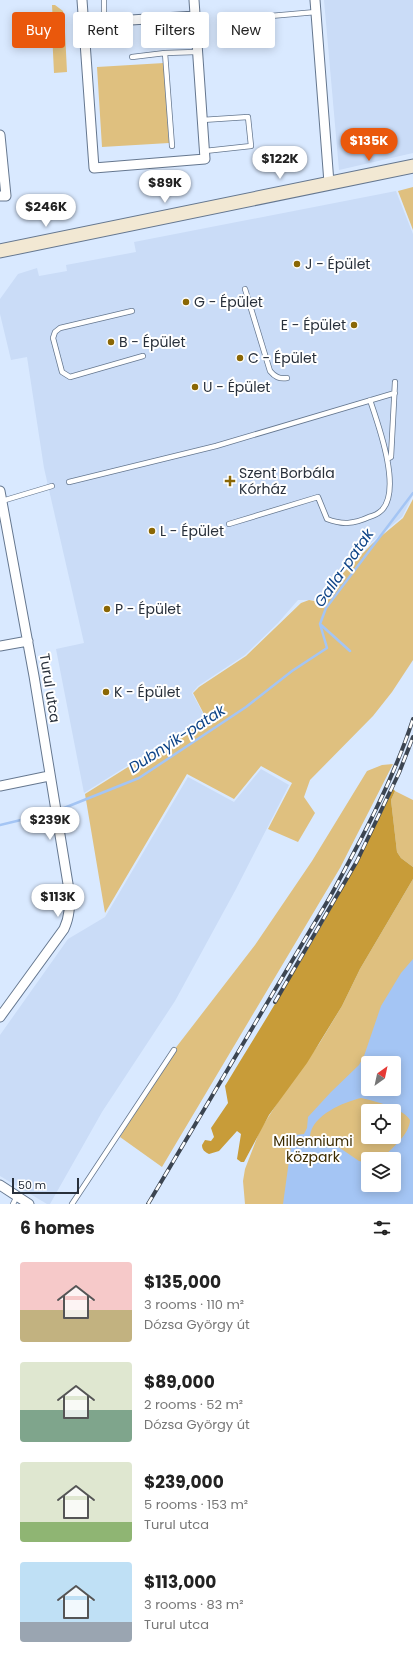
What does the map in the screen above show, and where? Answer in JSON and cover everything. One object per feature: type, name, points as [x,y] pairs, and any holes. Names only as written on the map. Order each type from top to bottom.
[{"type":"street","points":[[82,0],[83,12]]},
{"type":"street","points":[[194,0],[195,12]]},
{"type":"street","points":[[315,0],[329,183]]},
{"type":"street","points":[[85,48],[94,168],[205,159],[196,48]]},
{"type":"street","points":[[0,135],[6,196],[0,196]]},
{"type":"street","points":[[0,251],[413,166]]},
{"type":"street","name":"Turul utca","points":[[0,491],[2,516],[28,641],[49,776],[69,890],[69,918],[64,929],[0,1017]]},
{"type":"street","points":[[0,646],[28,641]]},
{"type":"street","points":[[0,786],[49,776]]},
{"type":"street","points":[[0,1185],[15,1200],[29,1204]]},
{"type":"lane","points":[[104,0],[104,12]]},
{"type":"lane","points":[[275,16],[316,12]]},
{"type":"lane","points":[[132,57],[165,53],[196,52]]},
{"type":"lane","points":[[165,53],[172,146]]},
{"type":"lane","points":[[202,120],[248,117],[251,146],[204,151]]},
{"type":"lane","points":[[245,289],[270,371],[274,376],[287,378]]},
{"type":"lane","points":[[132,311],[60,328],[55,332],[53,338],[62,372],[70,377],[143,356]]},
{"type":"lane","points":[[387,459],[391,457],[395,382]]},
{"type":"lane","points":[[70,482],[216,446],[395,392]]},
{"type":"lane","points":[[229,524],[318,497],[327,519],[338,524],[361,521],[382,510],[389,499],[390,473],[370,400]]},
{"type":"lane","points":[[2,501],[52,486]]},
{"type":"lane","points":[[72,1204],[174,1050]]},
{"type":"shaded area","points":[[324,0],[413,0],[413,153],[339,170]]},
{"type":"shaded area","name":"Szent Borbála Kórház","points":[[396,191],[413,234],[413,495],[402,517],[372,542],[342,572],[327,596],[319,600],[298,600],[278,623],[245,655],[198,686],[192,693],[205,717],[84,793],[56,649],[84,643],[44,468],[27,357],[11,360],[0,314],[0,299],[18,274],[37,268],[39,276],[67,271],[66,265],[136,252],[134,242]]},
{"type":"shaded area","points":[[261,769],[289,785],[236,889],[175,1001],[102,1112],[50,1204],[47,1204],[0,1176],[0,1035],[68,939],[105,917],[188,777],[234,802]]},
{"type":"shaded area","points":[[393,789],[395,791],[391,800],[397,852],[401,858],[413,867],[413,879],[360,969],[342,1006],[307,1063],[269,1115],[244,1162],[237,1159],[241,1134],[237,1131],[219,1151],[209,1154],[204,1151],[202,1145],[205,1140],[211,1141],[214,1137],[211,1128],[228,1103],[225,1086],[313,940],[355,866]]},
{"type":"green space","points":[[52,5],[55,5],[63,12],[52,12]]},
{"type":"green space","points":[[65,32],[67,72],[54,73],[53,48],[65,48]]},
{"type":"green space","points":[[164,63],[169,143],[102,147],[97,67]]},
{"type":"green space","points":[[413,187],[413,230],[398,191]]},
{"type":"green space","points":[[413,499],[413,660],[392,692],[373,716],[310,780],[304,797],[315,813],[298,842],[268,829],[292,783],[261,766],[234,799],[187,774],[105,913],[85,794],[206,718],[193,693],[199,687],[246,656],[301,603],[309,600],[320,602],[328,597],[343,573],[373,543],[403,518]]},
{"type":"green space","points":[[393,764],[340,868],[162,1167],[120,1137],[174,1050],[255,945],[312,861],[367,771],[382,765]]},
{"type":"green space","points":[[395,791],[413,800],[413,867],[401,858],[397,852],[391,800]]},
{"type":"green space","name":"Millenniumi közpark","points":[[413,879],[413,1204],[245,1204],[243,1181],[245,1169],[260,1130],[285,1091],[319,1044],[342,1006],[360,969]]},
{"type":"water","points":[[413,959],[413,1204],[283,1204],[292,1139],[295,1135],[304,1134],[307,1128],[308,1117],[361,1061],[361,1096],[401,1096],[401,1056],[364,1056],[381,1006],[401,973]],"holes":[[[361,1098],[380,1103],[401,1104],[401,1112],[410,1120],[407,1131],[401,1138],[401,1144],[396,1144],[388,1152],[401,1152],[401,1192],[361,1192],[361,1161],[337,1146],[312,1139],[310,1136],[316,1122],[338,1106]]]},
{"type":"waterway","name":"Galla-patak","points":[[350,651],[320,624],[326,608],[413,493]]},
{"type":"waterway","name":"Dubnyik-patak","points":[[59,810],[139,778],[246,707],[292,671],[327,648],[320,624]]},
{"type":"waterway","name":"Dubnyik-patak","points":[[0,825],[54,812]]},
{"type":"railway","points":[[148,1204],[330,897],[365,832],[386,788],[413,719]]},
{"type":"railway","points":[[275,1002],[357,861],[399,773],[413,737]]},
{"type":"place","name":"J - Épület","points":[[297,264]]},
{"type":"place","name":"G - Épület","points":[[186,302]]},
{"type":"place","name":"E - Épület","points":[[354,325]]},
{"type":"place","name":"B - Épület","points":[[111,342]]},
{"type":"place","name":"C - Épület","points":[[240,358]]},
{"type":"place","name":"U - Épület","points":[[195,387]]},
{"type":"place","name":"Szent Borbála Kórház","points":[[230,481]]},
{"type":"place","name":"L - Épület","points":[[152,531]]},
{"type":"place","name":"P - Épület","points":[[107,609]]},
{"type":"place","name":"K - Épület","points":[[106,692]]}]
